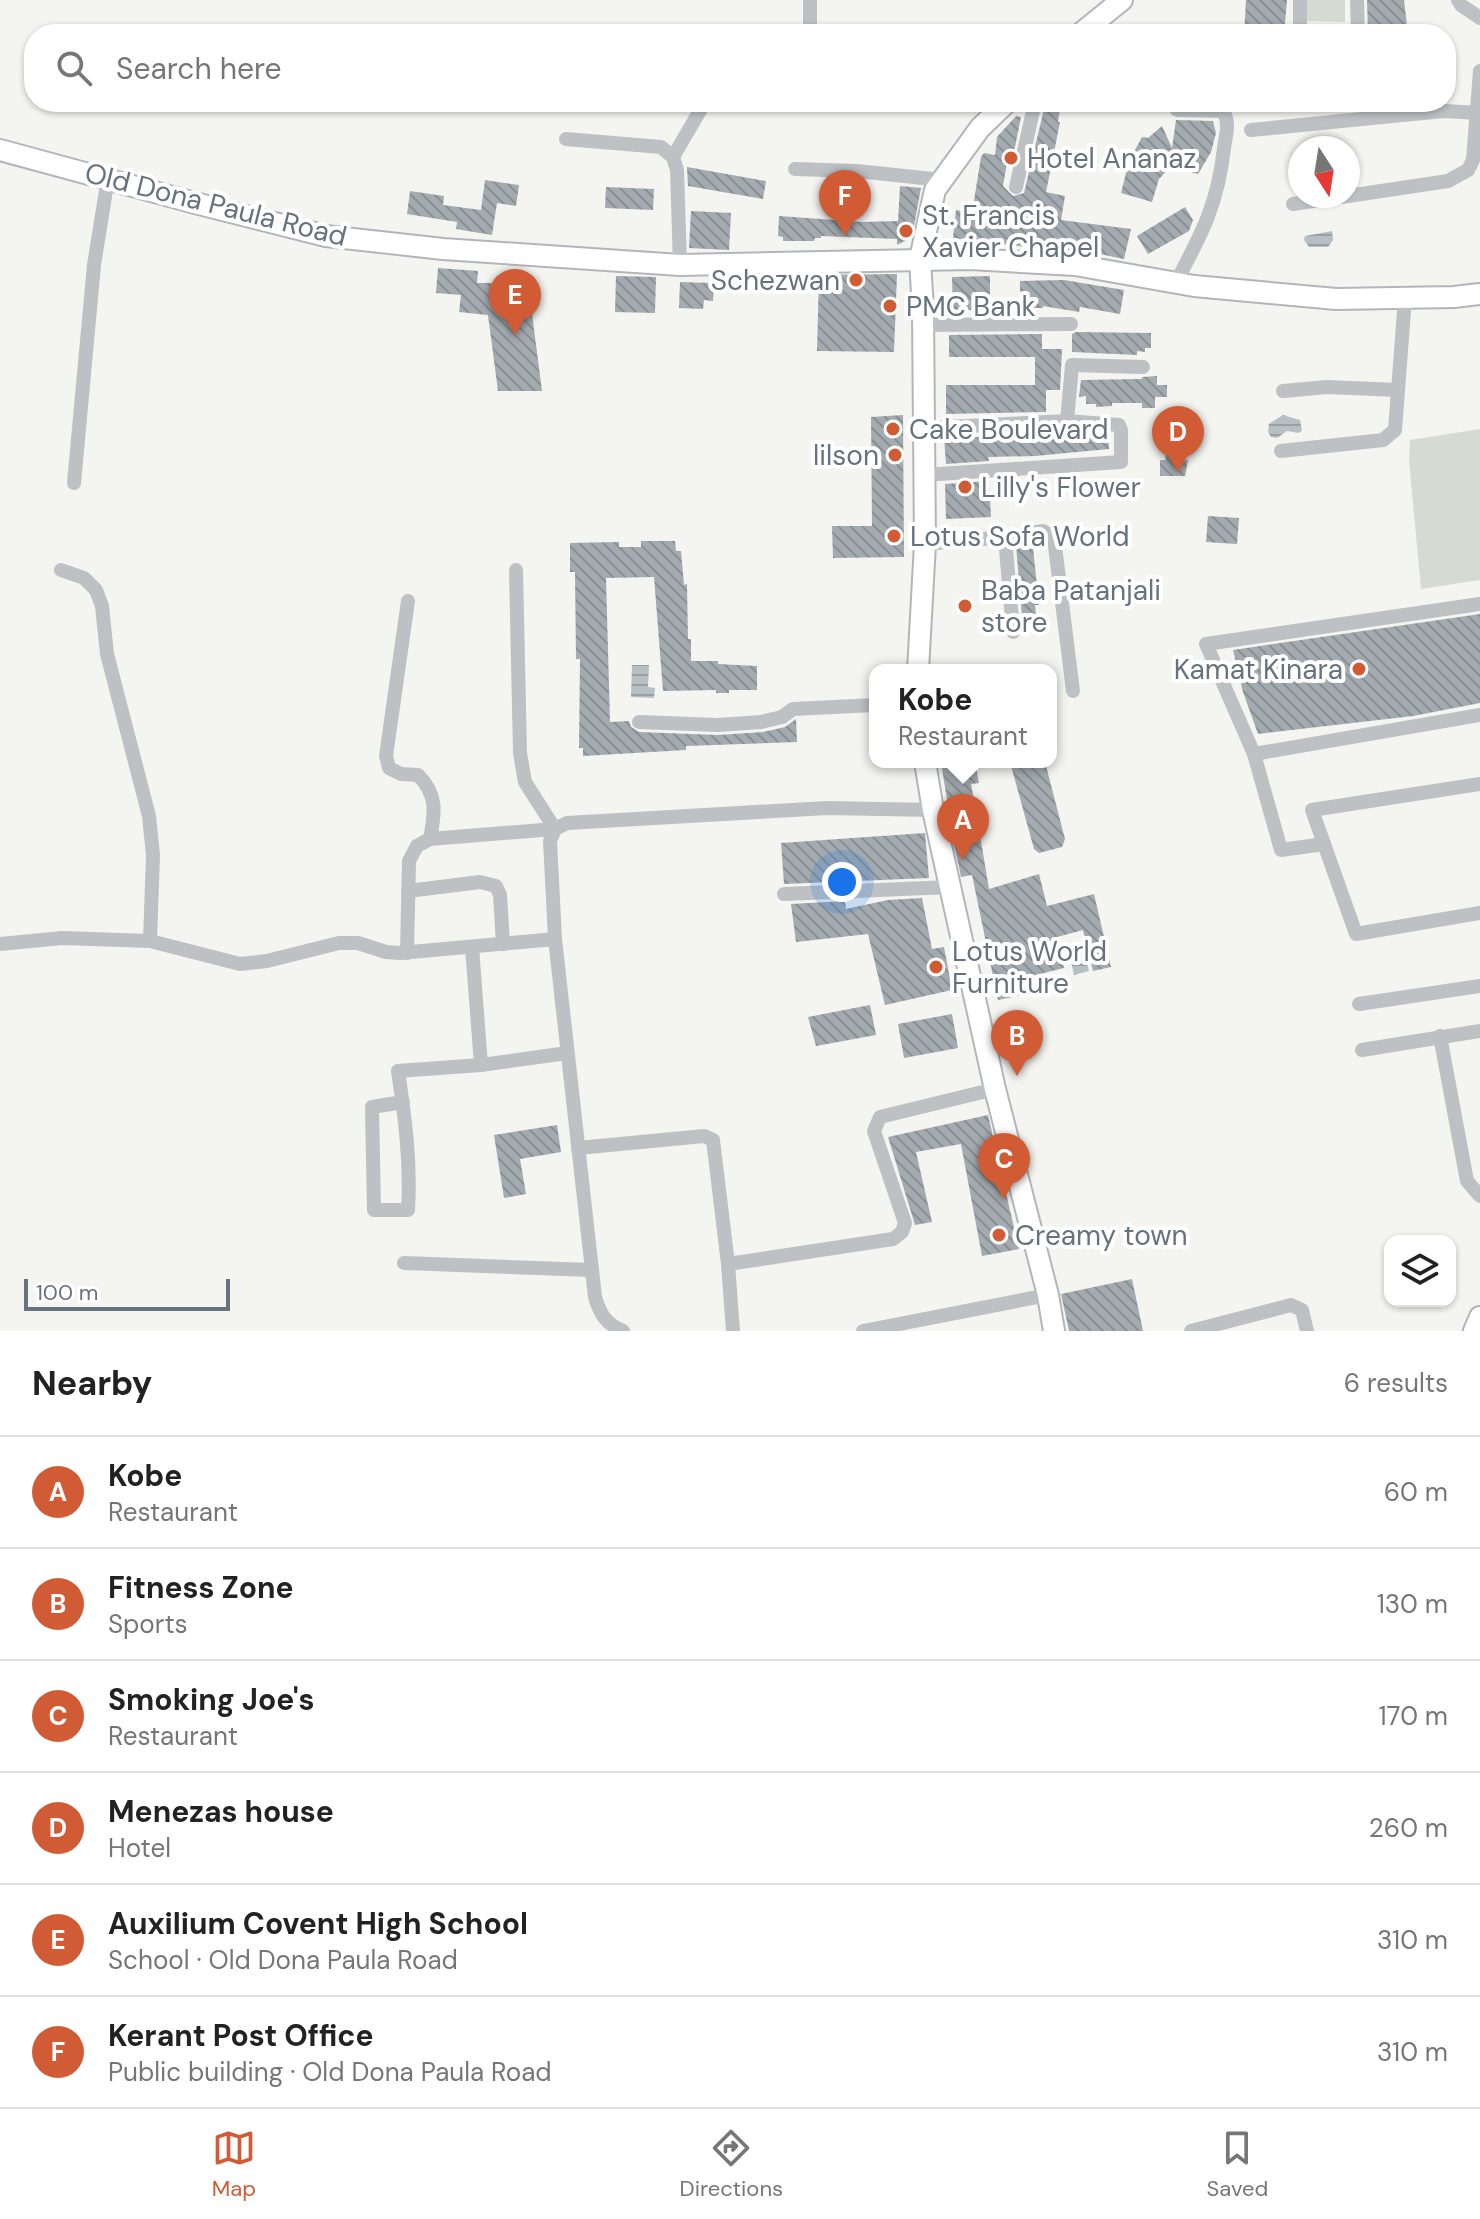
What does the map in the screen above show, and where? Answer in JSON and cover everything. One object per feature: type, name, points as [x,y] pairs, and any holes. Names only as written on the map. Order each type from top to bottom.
[{"type":"main road","points":[[1092,24],[1122,0]]},
{"type":"main road","points":[[918,664],[925,544],[920,259],[935,190],[980,128],[996,112]]},
{"type":"main road","name":"Old Dona Paula Road","points":[[0,150],[326,236],[443,249],[680,265],[970,259],[1075,265],[1176,282],[1252,284],[1336,299],[1480,294]]},
{"type":"main road","points":[[926,768],[995,1089],[1048,1295],[1054,1331]]},
{"type":"main road","points":[[1474,1331],[1480,1317]]},
{"type":"street","points":[[809,24],[810,0]]},
{"type":"street","points":[[1300,0],[1300,24]]},
{"type":"street","points":[[1357,0],[1358,24]]},
{"type":"street","points":[[1458,0],[1480,18]]},
{"type":"street","points":[[1360,194],[1448,181],[1468,170],[1473,160],[1480,71]]},
{"type":"street","points":[[673,157],[699,112]]},
{"type":"street","points":[[1016,187],[1033,112]]},
{"type":"street","points":[[1176,282],[1212,212],[1221,177],[1227,125],[1223,112]]},
{"type":"street","points":[[1380,112],[1382,117]]},
{"type":"street","points":[[1251,130],[1434,112]]},
{"type":"street","points":[[1456,112],[1478,113]]},
{"type":"street","points":[[566,139],[661,147],[673,157],[677,170],[680,265]]},
{"type":"street","points":[[795,169],[857,171],[942,180]]},
{"type":"street","points":[[74,483],[94,265],[108,178]]},
{"type":"street","points":[[1281,451],[1383,440],[1395,430],[1405,298]]},
{"type":"street","points":[[923,325],[1071,324]]},
{"type":"street","points":[[1067,421],[1072,365],[1143,367]]},
{"type":"street","points":[[1283,391],[1327,387],[1398,390]]},
{"type":"street","points":[[924,428],[1067,421],[1119,425],[1121,430],[1121,462],[924,475]]},
{"type":"street","points":[[925,544],[1043,531],[1054,538],[1073,691]]},
{"type":"street","points":[[1005,537],[1013,632]]},
{"type":"street","points":[[61,570],[84,578],[96,590],[102,606],[107,654],[149,816],[153,855],[150,941]]},
{"type":"street","points":[[516,570],[520,753],[525,782],[555,829]]},
{"type":"street","points":[[408,601],[386,756],[389,768],[401,774],[418,775],[430,786],[436,807],[430,839]]},
{"type":"street","points":[[1324,844],[1281,850],[1254,754],[1206,644],[1480,604]]},
{"type":"street","points":[[639,722],[718,725],[761,722],[782,717],[793,709],[869,705]]},
{"type":"street","points":[[1254,754],[1480,715]]},
{"type":"street","points":[[1480,784],[1312,810],[1356,934],[1480,913]]},
{"type":"street","points":[[407,953],[409,861],[417,846],[430,839],[555,829],[567,823],[827,808],[933,810]]},
{"type":"street","points":[[555,829],[550,841],[555,939],[591,1270],[601,1314],[612,1326],[623,1331]]},
{"type":"street","points":[[408,891],[480,882],[496,886],[500,895],[503,944]]},
{"type":"street","points":[[784,894],[950,887]]},
{"type":"street","points":[[0,944],[62,938],[150,941],[240,964],[267,961],[339,943],[358,943],[386,952],[407,953],[555,939]]},
{"type":"street","points":[[472,947],[481,1065]]},
{"type":"street","points":[[1359,1004],[1480,986]]},
{"type":"street","points":[[1362,1050],[1480,1031]]},
{"type":"street","points":[[1440,1036],[1467,1181],[1480,1196]]},
{"type":"street","points":[[403,1102],[372,1107],[374,1210],[408,1210],[411,1177],[403,1102],[398,1071],[481,1065],[567,1053]]},
{"type":"street","points":[[728,1264],[893,1239],[902,1232],[905,1223],[874,1131],[880,1117],[995,1089]]},
{"type":"street","points":[[578,1148],[704,1136],[713,1140],[733,1331]]},
{"type":"street","points":[[404,1263],[591,1270]]},
{"type":"street","points":[[863,1331],[1048,1295]]},
{"type":"street","points":[[1191,1331],[1291,1305],[1302,1310],[1307,1331]]},
{"type":"shaded area","points":[[1307,0],[1345,0],[1345,22],[1306,21]]},
{"type":"shaded area","points":[[1332,231],[1333,240],[1328,247],[1309,247],[1304,240],[1305,236]]},
{"type":"shaded area","points":[[1283,415],[1300,420],[1302,431],[1287,431],[1277,438],[1271,437],[1269,424]]},
{"type":"shaded area","points":[[1480,429],[1480,580],[1421,589],[1409,460],[1410,440]]},
{"type":"shaded area","points":[[632,665],[649,665],[648,687],[655,688],[654,698],[631,697]]},
{"type":"shaded area","points":[[1083,949],[1089,971],[1074,975],[1069,952]]},
{"type":"building","points":[[1246,0],[1287,0],[1285,24],[1245,24]]},
{"type":"building","points":[[1367,0],[1404,0],[1407,24],[1368,24]]},
{"type":"building","points":[[1043,112],[1059,112],[1046,192],[1065,196],[1061,220],[1131,229],[1124,259],[1071,248],[1071,252],[1058,251],[953,238],[956,210],[972,213],[981,157],[984,153],[995,155],[997,137],[1016,116],[1021,117],[1014,152],[1009,151],[1003,186],[1013,196],[1024,193]]},
{"type":"building","points":[[1176,120],[1213,121],[1216,133],[1211,152],[1198,174],[1171,166],[1159,179],[1152,202],[1121,193],[1129,161],[1142,137],[1148,138],[1162,126],[1172,148]]},
{"type":"building","points":[[687,167],[766,181],[763,199],[688,186]]},
{"type":"building","points":[[485,180],[519,185],[516,206],[497,203],[492,235],[456,229],[457,222],[407,214],[410,191],[444,196],[443,205],[481,210]]},
{"type":"building","points":[[900,186],[921,188],[912,237],[897,245],[897,239],[821,236],[814,241],[783,241],[783,237],[778,236],[779,216],[863,222],[898,221]]},
{"type":"building","points":[[606,187],[654,189],[653,210],[605,208]]},
{"type":"building","points":[[1185,207],[1193,220],[1189,231],[1148,254],[1137,236]]},
{"type":"building","points":[[691,211],[731,213],[729,250],[689,248]]},
{"type":"building","points":[[438,268],[478,271],[477,283],[528,283],[542,391],[498,391],[488,315],[459,312],[461,295],[436,293]]},
{"type":"building","points":[[897,274],[894,352],[817,351],[819,275]]},
{"type":"building","points":[[616,276],[656,277],[655,313],[615,312]]},
{"type":"building","points":[[990,276],[990,304],[982,304],[982,310],[953,310],[952,277]]},
{"type":"building","points":[[1064,280],[1124,290],[1120,314],[1080,307],[1079,312],[1043,306],[1020,308],[1020,281]]},
{"type":"building","points":[[680,282],[714,283],[713,301],[704,300],[703,309],[679,308]]},
{"type":"building","points":[[1151,333],[1151,348],[1145,348],[1145,352],[1137,351],[1137,355],[1072,352],[1072,334]]},
{"type":"building","points":[[1042,334],[1042,349],[1062,349],[1060,390],[1046,390],[1046,412],[946,414],[946,385],[1035,385],[1035,357],[949,357],[949,335]]},
{"type":"building","points":[[1157,376],[1157,385],[1167,385],[1167,397],[1155,397],[1155,408],[1142,408],[1142,403],[1112,403],[1112,406],[1096,407],[1096,404],[1086,404],[1086,396],[1079,397],[1081,380]]},
{"type":"building","points":[[903,415],[904,557],[833,558],[832,526],[872,526],[871,417]]},
{"type":"building","points":[[1077,432],[1108,434],[1109,449],[988,457],[989,461],[946,464],[944,437],[1026,437]]},
{"type":"building","points":[[1165,455],[1184,455],[1184,461],[1188,460],[1185,476],[1160,476],[1160,460],[1166,460]]},
{"type":"building","points":[[989,481],[991,517],[946,519],[945,484]]},
{"type":"building","points":[[1208,516],[1239,518],[1237,544],[1206,542]]},
{"type":"building","points":[[641,541],[675,541],[676,551],[681,551],[684,585],[687,584],[691,661],[757,666],[757,690],[729,690],[729,693],[716,693],[716,690],[663,691],[654,577],[606,578],[610,722],[629,721],[631,727],[639,732],[718,735],[763,732],[785,727],[796,719],[797,742],[686,746],[686,750],[583,756],[583,748],[579,748],[580,659],[576,659],[575,572],[570,572],[570,543],[619,542],[619,547],[641,547]]},
{"type":"building","points":[[1030,543],[1039,605],[1035,605],[1036,616],[1022,617],[1016,545]]},
{"type":"building","name":"Kamat Kinara","points":[[1480,614],[1480,703],[1413,716],[1258,734],[1233,650]]},
{"type":"building","points":[[942,768],[976,768],[979,783],[971,784],[974,801],[948,806]]},
{"type":"building","points":[[1012,768],[1047,768],[1065,839],[1062,847],[1039,853],[1034,849]]},
{"type":"building","points":[[978,823],[989,889],[1039,874],[1047,906],[1094,894],[1111,967],[1093,971],[1083,930],[1057,937],[1064,968],[1028,977],[1031,993],[998,1000],[972,875],[961,877],[951,829]]},
{"type":"building","points":[[925,833],[929,878],[784,884],[781,843]]},
{"type":"building","points":[[922,898],[932,949],[944,947],[952,990],[885,1005],[868,934],[796,942],[791,904],[845,901],[846,909],[888,900]]},
{"type":"building","points":[[870,1005],[876,1035],[816,1046],[808,1017]]},
{"type":"building","points":[[952,1014],[958,1048],[904,1058],[898,1024]]},
{"type":"building","points":[[988,1115],[1019,1249],[982,1256],[961,1144],[916,1152],[932,1222],[915,1225],[888,1137]]},
{"type":"building","points":[[557,1125],[561,1152],[520,1159],[526,1194],[504,1198],[494,1135]]},
{"type":"building","points":[[1132,1279],[1143,1331],[1069,1331],[1061,1294]]},
{"type":"place","name":"Hotel Ananaz","points":[[1011,158]]},
{"type":"place","name":"St. Francis Xavier Chapel","points":[[906,231]]},
{"type":"place","name":"Kerant Post Office","points":[[845,236]]},
{"type":"place","name":"Schezwan","points":[[856,280]]},
{"type":"place","name":"PMC Bank","points":[[890,306]]},
{"type":"place","name":"Auxilium Covent High School","points":[[515,335]]},
{"type":"place","name":"Cake Boulevard","points":[[893,429]]},
{"type":"place","name":"lilson","points":[[895,455]]},
{"type":"place","name":"Menezas house","points":[[1178,472]]},
{"type":"place","name":"Lilly's Flower","points":[[965,487]]},
{"type":"place","name":"Lotus Sofa World","points":[[894,536]]},
{"type":"place","name":"Baba Patanjali store","points":[[965,606]]},
{"type":"place","name":"Kamat Kinara","points":[[1359,669]]},
{"type":"place","name":"Kobe","points":[[963,860]]},
{"type":"place","name":"Lotus World Furniture","points":[[936,967]]},
{"type":"place","name":"Fitness Zone","points":[[1017,1076]]},
{"type":"place","name":"Smoking Joe's","points":[[1004,1199]]},
{"type":"place","name":"Creamy town","points":[[999,1235]]}]
